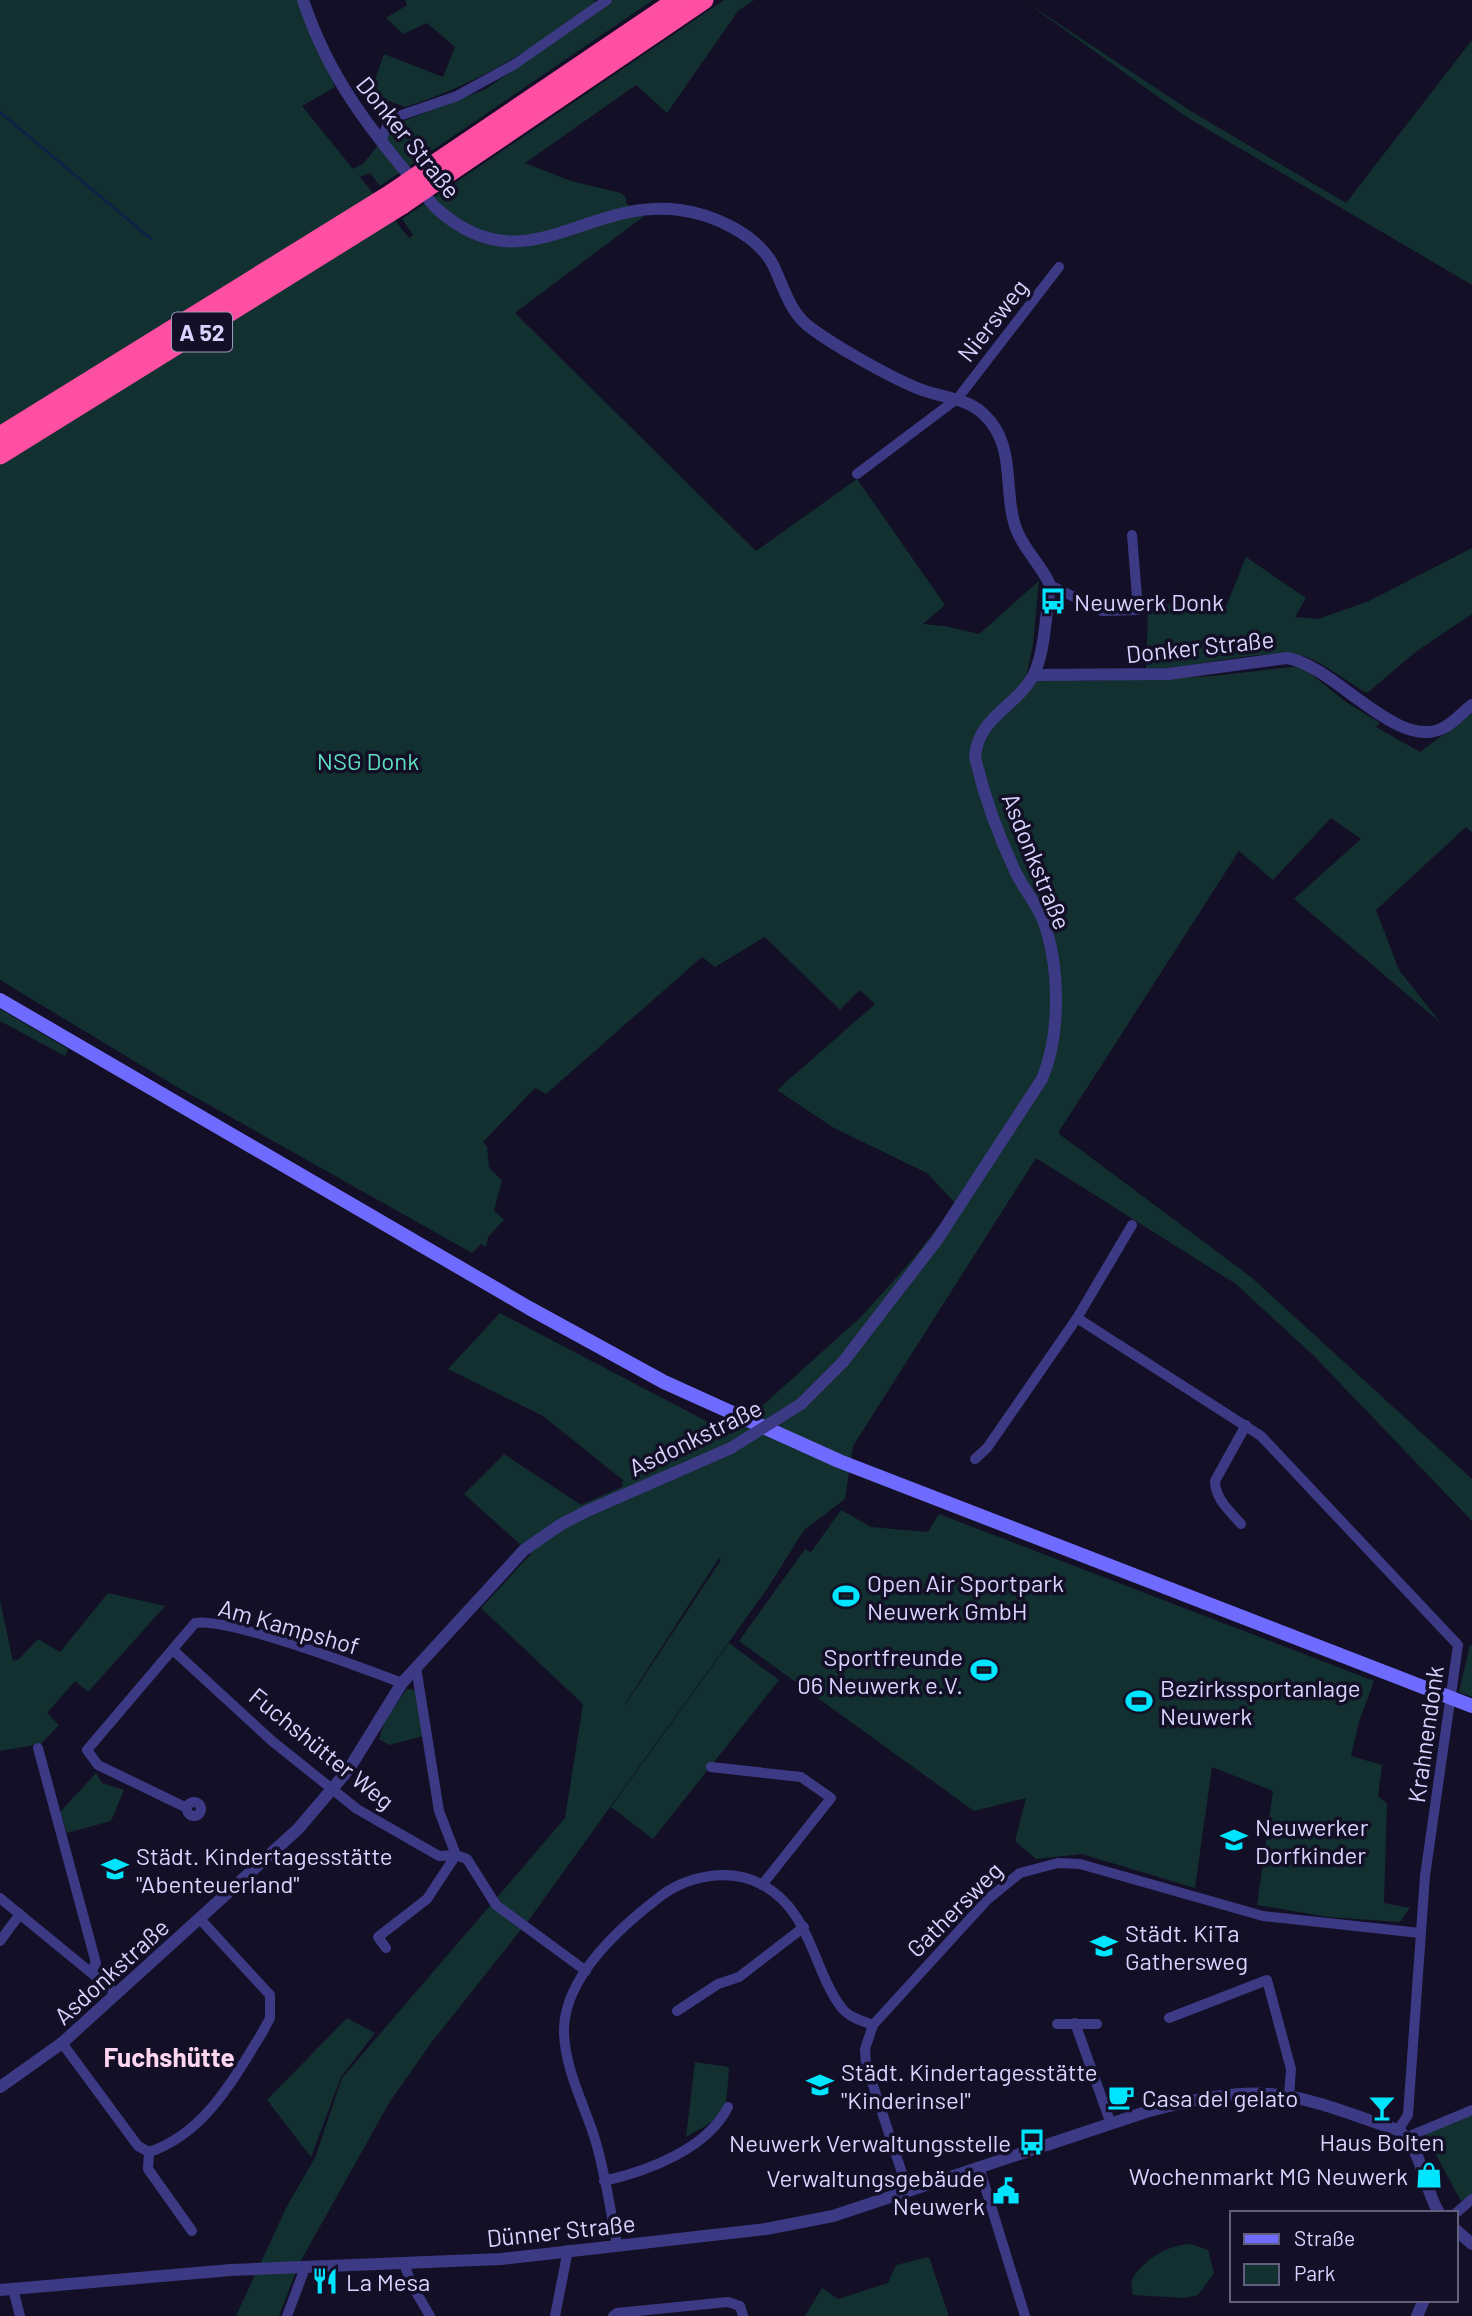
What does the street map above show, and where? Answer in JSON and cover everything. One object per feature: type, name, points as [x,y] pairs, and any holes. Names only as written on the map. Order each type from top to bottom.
[{"type":"highway","name":"A 52","points":[[0,455],[397,199],[677,0]]},
{"type":"highway","name":"A 52","points":[[429,177],[704,0]]},
{"type":"highway","name":"A 52","points":[[0,436],[397,199]]},
{"type":"main road","points":[[0,1000],[529,1308],[664,1382],[838,1461],[1472,1706]]},
{"type":"street","name":"Donker Straße","points":[[303,0],[348,100],[451,222],[473,234],[500,241],[527,242],[554,237],[606,216],[640,209],[684,210],[725,224],[759,248],[771,262],[790,303],[807,325],[892,376],[919,389],[958,398],[972,405],[995,429],[1002,443],[1017,531],[1050,585],[1102,611],[1138,610],[1132,535]]},
{"type":"street","points":[[381,141],[390,119],[469,90],[515,64],[607,0]]},
{"type":"street","name":"Niersweg","points":[[958,398],[1059,267]]},
{"type":"street","points":[[858,474],[958,398]]},
{"type":"street","points":[[1034,675],[1050,585]]},
{"type":"street","name":"Donker Straße","points":[[1034,675],[1168,674],[1287,658],[1304,661],[1387,719],[1413,732],[1443,729],[1472,705]]},
{"type":"street","name":"Asdonkstraße","points":[[0,2087],[62,2043],[298,1829],[334,1790],[402,1683],[507,1566],[542,1536],[587,1511],[731,1448],[801,1404],[842,1362],[937,1240],[1047,1067],[1054,992],[1048,941],[1035,904],[1005,849],[975,757],[976,742],[982,730],[1034,675]]},
{"type":"street","points":[[975,1459],[988,1448],[1077,1318],[1132,1226]]},
{"type":"street","name":"Krahnendonk","points":[[1077,1318],[1246,1425],[1282,1458],[1458,1645],[1420,1933],[1408,2115],[1403,2134]]},
{"type":"street","points":[[1241,1524],[1220,1500],[1215,1490],[1215,1481],[1246,1425]]},
{"type":"street","name":"Am Kampshof","points":[[187,1808],[97,1765],[87,1750],[173,1650],[190,1626],[201,1622],[333,1658],[402,1683]]},
{"type":"street","name":"Fuchshütter Weg","points":[[173,1650],[272,1741],[357,1809],[439,1856],[456,1855],[467,1859],[496,1905],[586,1971]]},
{"type":"street","name":"Fuchshütter Weg","points":[[416,1667],[439,1811],[456,1855]]},
{"type":"street","points":[[38,1748],[96,1963],[91,1972]]},
{"type":"street","points":[[711,1767],[800,1777],[831,1798],[762,1885]]},
{"type":"street","points":[[386,1948],[378,1937],[427,1899],[456,1855]]},
{"type":"street","name":"Gathersweg","points":[[873,2025],[988,1899],[1020,1873],[1042,1866],[1080,1864],[1263,1916],[1420,1933]]},
{"type":"street","points":[[617,2244],[595,2138],[572,2078],[564,2032],[568,2010],[586,1971],[637,1915],[677,1886],[708,1876],[743,1877],[762,1885],[777,1896],[804,1927],[841,2007],[855,2018],[873,2025],[866,2037],[866,2064],[908,2191]]},
{"type":"street","points":[[0,1898],[117,1994]]},
{"type":"street","points":[[0,1941],[20,1914]]},
{"type":"street","points":[[62,2043],[138,2146],[149,2152],[164,2147],[204,2118],[237,2074],[270,2018],[270,1995],[265,1986],[200,1919]]},
{"type":"street","points":[[677,2011],[718,1984],[739,1977],[804,1927]]},
{"type":"street","points":[[1169,2018],[1267,1980],[1292,2069],[1289,2096]]},
{"type":"street","points":[[1075,2023],[1111,2124]]},
{"type":"street","points":[[1057,2024],[1097,2024]]},
{"type":"street","name":"Dünner Straße","points":[[6,2290],[231,2270],[488,2260],[752,2231],[807,2222],[1175,2104],[1254,2093],[1289,2096],[1403,2134]]},
{"type":"street","points":[[604,2181],[645,2171],[687,2147],[720,2124],[728,2107]]},
{"type":"street","points":[[1438,2211],[1403,2134],[1472,2110]]},
{"type":"street","points":[[149,2152],[148,2169],[192,2231]]},
{"type":"street","points":[[979,2167],[1025,2316]]},
{"type":"street","points":[[1458,2211],[1472,2199]]},
{"type":"street","points":[[1458,2233],[1472,2244]]},
{"type":"street","points":[[555,2316],[568,2250]]},
{"type":"street","points":[[404,2264],[413,2287],[430,2316]]},
{"type":"street","points":[[288,2316],[305,2268]]},
{"type":"street","points":[[6,2290],[20,2316]]},
{"type":"street","points":[[613,2316],[617,2313],[728,2302],[740,2306],[743,2316]]},
{"type":"green space","name":"NSG Donk","points":[[0,0],[297,0],[335,87],[302,106],[353,169],[364,163],[393,125],[486,89],[613,0],[653,0],[380,186],[370,173],[360,177],[409,238],[413,235],[402,219],[724,0],[754,0],[738,11],[667,113],[636,85],[525,163],[571,181],[621,193],[626,198],[626,203],[644,216],[515,313],[756,551],[857,479],[945,605],[923,624],[979,634],[1039,581],[1033,644],[1026,678],[1088,681],[1213,676],[1301,666],[1346,702],[1380,723],[1376,727],[1420,752],[1472,713],[1472,832],[1466,827],[1376,910],[1399,970],[1440,1022],[1294,899],[1361,839],[1331,818],[1273,880],[1239,851],[1058,1133],[1251,1277],[1472,1479],[1472,1521],[1314,1356],[1236,1284],[1036,1158],[853,1446],[845,1499],[804,1530],[767,1589],[531,1917],[431,2043],[389,2103],[299,2264],[279,2316],[236,2316],[287,2206],[315,2158],[342,2078],[565,1818],[583,1704],[481,1608],[531,1554],[464,1494],[504,1454],[581,1505],[624,1486],[621,1483],[624,1481],[543,1416],[448,1369],[500,1313],[731,1434],[862,1316],[912,1260],[956,1204],[927,1173],[834,1128],[777,1090],[875,1004],[860,990],[840,1010],[765,937],[715,967],[702,957],[546,1094],[535,1088],[483,1142],[487,1147],[489,1168],[502,1180],[494,1211],[504,1220],[488,1237],[486,1247],[481,1244],[472,1253],[179,1088],[0,980]],"holes":[[[719,1558],[721,1560],[625,1705]]]},
{"type":"green space","points":[[405,0],[593,0],[597,3],[482,76],[405,107],[370,94],[384,54],[443,77],[455,47],[427,23],[403,34],[386,18],[407,5]]},
{"type":"green space","points":[[1023,0],[1189,110],[1346,203],[1472,40],[1472,285],[1185,116]]},
{"type":"green space","points":[[1472,548],[1472,614],[1417,651],[1367,693],[1309,658],[1284,654],[1146,669],[1148,612],[1144,602],[1225,609],[1246,557],[1306,598],[1295,617],[1318,619],[1369,601]]},
{"type":"green space","points":[[0,1009],[68,1049],[65,1056],[0,1021]]},
{"type":"green space","name":"Bezirkssportanlage Neuwerk","points":[[841,1510],[871,1527],[928,1532],[939,1514],[1374,1681],[1359,1722],[1351,1756],[1382,1765],[1378,1796],[1387,1803],[1384,1903],[1410,1908],[1400,1922],[1328,1917],[1257,1905],[1273,1791],[1212,1767],[1195,1888],[1082,1854],[1036,1859],[1015,1841],[1026,1798],[974,1811],[739,1641],[805,1549],[811,1552]]},
{"type":"green space","points":[[108,1593],[165,1606],[88,1692],[75,1681],[47,1713],[59,1725],[41,1744],[0,1751],[0,1601],[13,1661],[19,1659],[38,1639],[60,1652]]},
{"type":"green space","points":[[729,1643],[779,1680],[653,1839],[611,1807]]},
{"type":"green space","points":[[1470,1645],[1472,1646],[1472,1697],[1459,1692]]},
{"type":"green space","points":[[407,1689],[417,1690],[427,1735],[389,1745],[379,1739],[385,1721]]},
{"type":"green space","points":[[96,1773],[102,1783],[124,1790],[111,1821],[67,1833],[60,1812]]},
{"type":"green space","points":[[347,2018],[375,2033],[341,2077],[311,2157],[267,2100]]},
{"type":"green space","points":[[695,2062],[729,2067],[727,2095],[717,2117],[686,2137]]},
{"type":"green space","points":[[1472,2114],[1472,2195],[1461,2201],[1424,2133]]},
{"type":"green space","points":[[1191,2244],[1208,2250],[1214,2273],[1198,2295],[1185,2298],[1133,2295],[1131,2282],[1141,2267],[1165,2250]]},
{"type":"green space","points":[[929,2257],[949,2316],[805,2316],[822,2288],[838,2299],[888,2283],[896,2265]]},
{"type":"waterway","points":[[0,112],[151,239]]},
{"type":"place","name":"Neuwerk Donk","points":[[1053,601]]},
{"type":"place","name":"Open Air Sportpark Neuwerk GmbH","points":[[846,1596]]},
{"type":"place","name":"Sportfreunde 06 Neuwerk e.V.","points":[[984,1670]]},
{"type":"place","name":"Bezirkssportanlage Neuwerk","points":[[1139,1701]]},
{"type":"place","name":"Neuwerker Dorfkinder","points":[[1234,1840]]},
{"type":"place","name":"Städt. Kindertagesstätte \"Abenteuerland\"","points":[[115,1869]]},
{"type":"place","name":"Städt. KiTa Gathersweg","points":[[1104,1946]]},
{"type":"place","name":"Städt. Kindertagesstätte \"Kinderinsel\"","points":[[820,2085]]},
{"type":"place","name":"Casa del gelato","points":[[1121,2097]]},
{"type":"place","name":"Haus Bolten","points":[[1382,2108]]},
{"type":"place","name":"Neuwerk Verwaltungsstelle","points":[[1032,2142]]},
{"type":"place","name":"Wochenmarkt MG Neuwerk","points":[[1429,2175]]},
{"type":"place","name":"Verwaltungsgebäude Neuwerk","points":[[1006,2191]]},
{"type":"place","name":"La Mesa","points":[[325,2281]]},
{"type":"district","name":"Fuchshütte","points":[[169,2056]]}]
